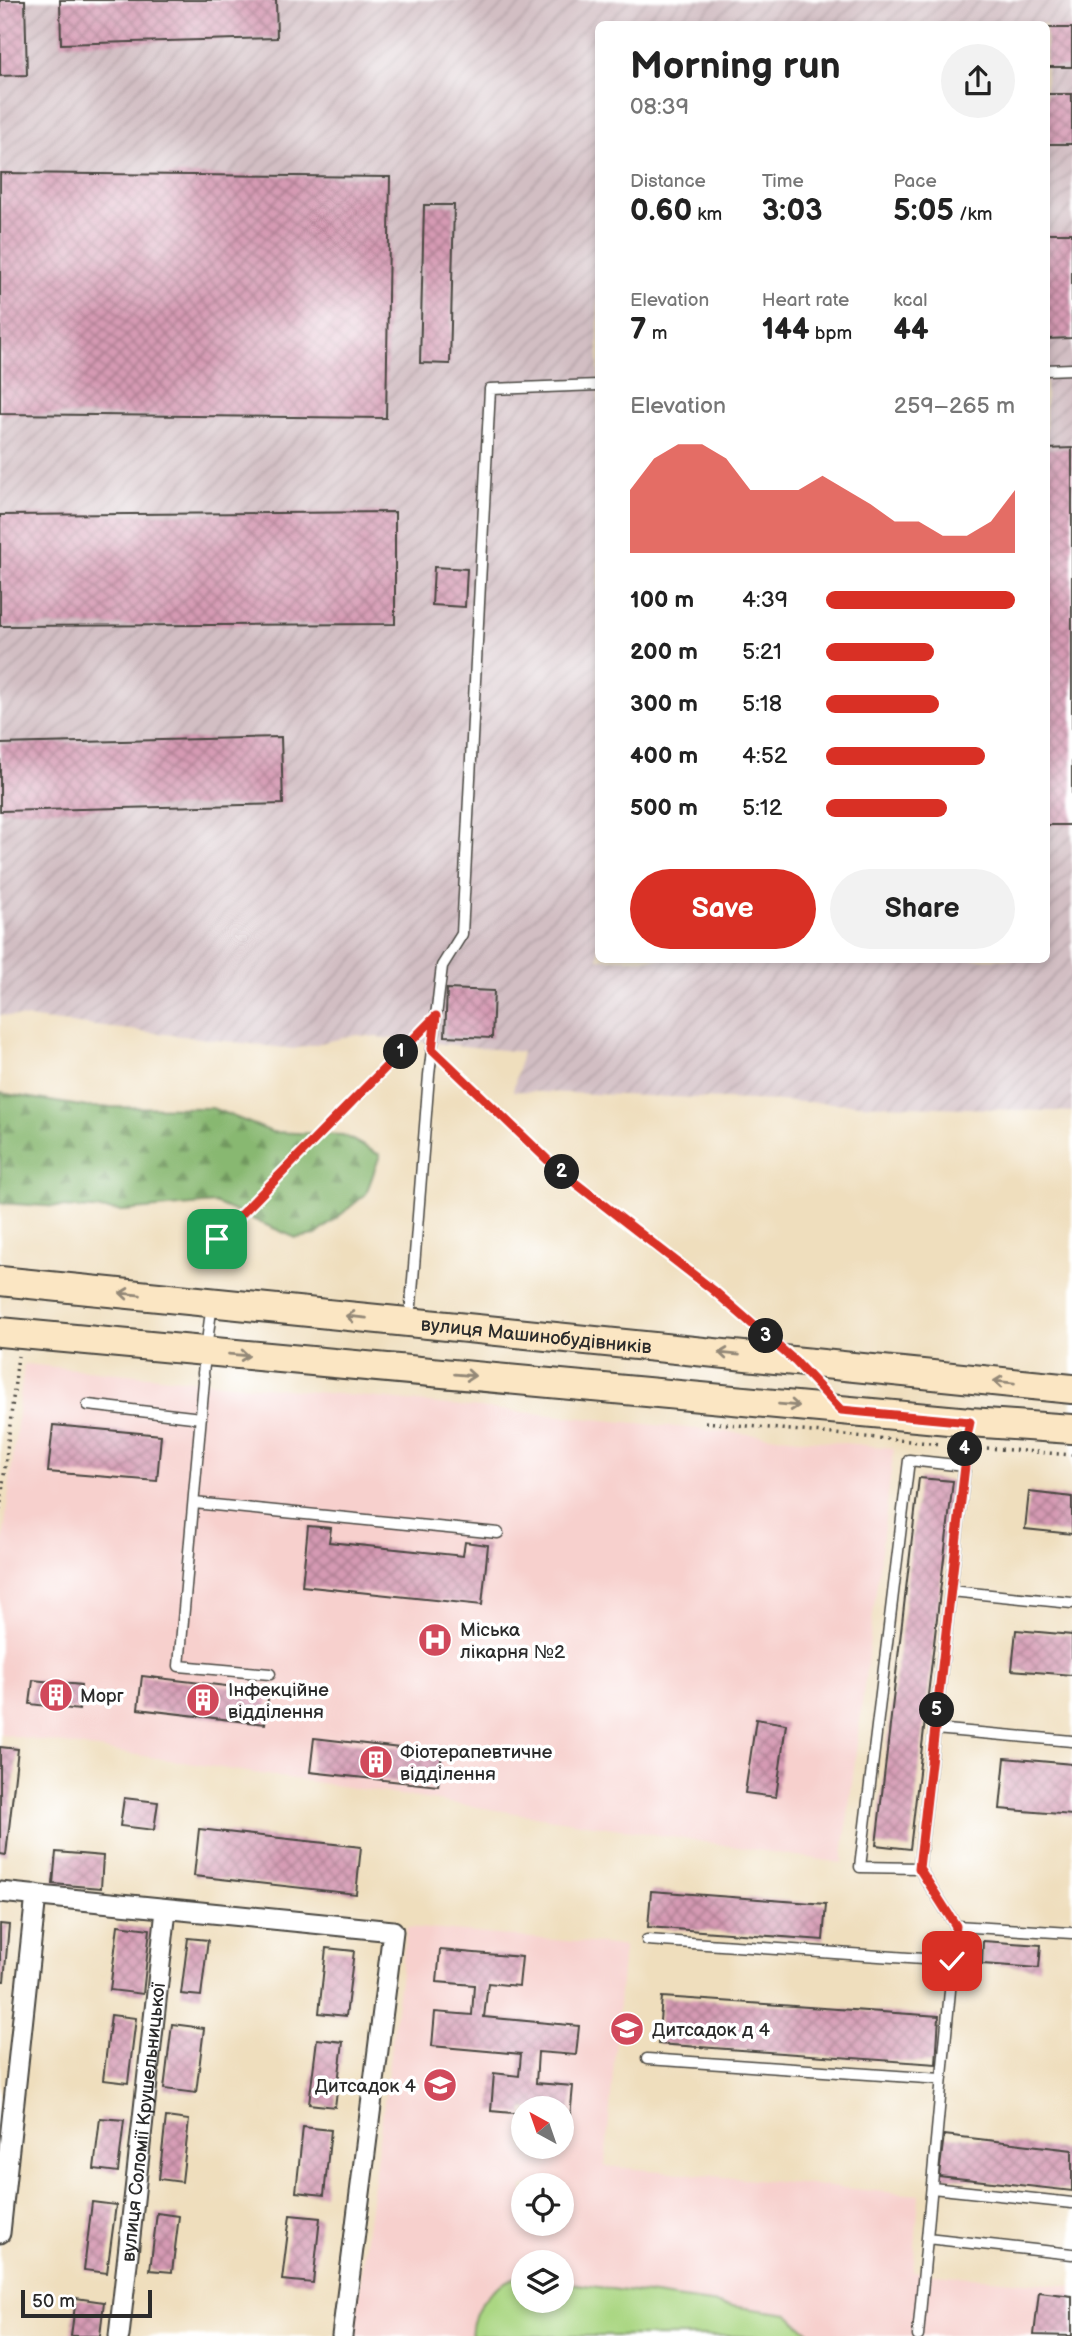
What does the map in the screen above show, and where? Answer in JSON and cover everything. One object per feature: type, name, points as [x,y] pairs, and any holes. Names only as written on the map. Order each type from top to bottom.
[{"type":"street","name":"вулиця Машинобудівників","points":[[0,1281],[1072,1389]]},
{"type":"street","points":[[9,1342],[207,1352],[1072,1429]]},
{"type":"street","points":[[0,1892],[393,1931],[342,2336]]},
{"type":"street","points":[[0,2233],[36,1895]]},
{"type":"street","name":"вулиця Соломії Крушельницької","points":[[120,2336],[166,1910]]},
{"type":"lane","points":[[1050,370],[1072,369]]},
{"type":"lane","points":[[410,1322],[432,1049],[442,966],[462,934],[490,389],[595,386]]},
{"type":"lane","points":[[212,1303],[203,1373],[179,1666],[270,1674]]},
{"type":"lane","points":[[88,1405],[201,1418]]},
{"type":"lane","points":[[918,2336],[956,1926],[919,1868],[965,1466],[965,1446],[970,1422]]},
{"type":"lane","points":[[919,1868],[860,1867],[909,1460],[965,1466]]},
{"type":"lane","points":[[194,1503],[498,1533]]},
{"type":"lane","points":[[951,1591],[1072,1603]]},
{"type":"lane","points":[[935,1728],[1072,1741]]},
{"type":"lane","points":[[956,1926],[1072,1933]]},
{"type":"lane","points":[[647,1940],[952,1961]]},
{"type":"lane","points":[[647,2059],[941,2079]]},
{"type":"lane","points":[[932,2188],[1072,2203]]},
{"type":"lane","points":[[927,2238],[1072,2254]]},
{"type":"path","points":[[217,1239],[436,1016]]},
{"type":"path","points":[[432,1049],[556,1168],[713,1290],[765,1335]]},
{"type":"path","points":[[0,1510],[9,1342]]},
{"type":"path","points":[[841,1410],[867,1438]]},
{"type":"shaded area","points":[[0,0],[1072,0],[1072,1112],[513,1091],[522,1052],[356,1035],[294,1049],[0,1015]]},
{"type":"shaded area","name":"Міська лікарня №2","points":[[24,1364],[894,1448],[842,1863],[0,1734],[0,1567]],"holes":[[[308,1526],[331,1528],[329,1542],[463,1556],[465,1542],[488,1545],[482,1604],[302,1586]],[[142,1676],[269,1691],[265,1723],[138,1709]],[[33,1680],[81,1686],[79,1710],[31,1704]],[[314,1739],[441,1753],[438,1786],[311,1772]]]},
{"type":"shaded area","points":[[407,1927],[624,1946],[605,2166],[919,2195],[913,2272],[1072,2286],[1072,2336],[353,2336]],"holes":[[[440,1950],[522,1957],[519,1986],[488,1983],[484,2017],[579,2026],[576,2055],[538,2052],[536,2083],[573,2087],[574,2160],[511,2160],[511,2113],[491,2111],[494,2074],[519,2076],[521,2054],[432,2046],[435,2012],[472,2015],[474,1985],[437,1982]]]},
{"type":"green space","points":[[0,1093],[87,1107],[212,1108],[272,1132],[343,1135],[380,1155],[366,1194],[316,1235],[296,1238],[215,1203],[123,1211],[0,1203]]},
{"type":"green space","points":[[511,2279],[511,2313],[574,2313],[574,2284],[788,2314],[813,2336],[471,2336],[479,2306],[492,2291]]},
{"type":"building","points":[[0,0],[25,0],[27,75],[0,76]]},
{"type":"building","points":[[60,0],[276,0],[277,38],[61,44]]},
{"type":"building","points":[[1050,28],[1072,28],[1072,67],[1050,67]]},
{"type":"building","points":[[1050,94],[1072,94],[1072,144],[1050,144]]},
{"type":"building","points":[[0,173],[390,177],[386,418],[0,414]]},
{"type":"building","points":[[424,205],[454,205],[450,364],[420,363]]},
{"type":"building","points":[[1050,233],[1072,233],[1072,338],[1050,339]]},
{"type":"building","points":[[1072,448],[1072,825],[1050,825],[1050,449]]},
{"type":"building","points":[[395,512],[395,624],[0,626],[0,515]]},
{"type":"building","points":[[434,567],[467,569],[465,607],[432,605]]},
{"type":"building","points":[[281,737],[283,804],[0,811],[0,744]]},
{"type":"building","points":[[447,989],[494,991],[492,1038],[445,1036]]},
{"type":"building","points":[[53,1425],[161,1435],[157,1481],[48,1472]]},
{"type":"building","points":[[919,1478],[953,1481],[910,1849],[876,1845]]},
{"type":"building","points":[[1029,1492],[1072,1497],[1072,1534],[1025,1529]]},
{"type":"building","points":[[308,1526],[331,1528],[329,1542],[463,1556],[465,1542],[488,1545],[482,1605],[302,1586]]},
{"type":"building","points":[[1016,1630],[1072,1635],[1072,1675],[1012,1670]]},
{"type":"building","name":"Інфекційне відділення","points":[[142,1676],[269,1691],[265,1724],[138,1709]]},
{"type":"building","name":"Морг","points":[[33,1680],[81,1685],[79,1710],[30,1704]]},
{"type":"building","points":[[756,1719],[786,1724],[776,1797],[745,1793]]},
{"type":"building","name":"Фіотерапевтичне відділення","points":[[314,1738],[442,1753],[438,1786],[310,1772]]},
{"type":"building","points":[[0,1747],[18,1749],[6,1855],[0,1854]]},
{"type":"building","points":[[1005,1758],[1072,1764],[1072,1815],[1000,1809]]},
{"type":"building","points":[[124,1798],[158,1802],[154,1830],[120,1826]]},
{"type":"building","points":[[199,1829],[361,1847],[356,1894],[194,1876]]},
{"type":"building","points":[[56,1852],[103,1856],[101,1888],[53,1884]]},
{"type":"building","points":[[651,1891],[826,1904],[823,1940],[648,1927]]},
{"type":"building","points":[[0,1924],[9,1925],[4,1981],[0,1981]]},
{"type":"building","points":[[118,1925],[150,1929],[143,1994],[110,1990]]},
{"type":"building","points":[[188,1938],[208,1940],[201,1996],[181,1994]]},
{"type":"building","points":[[983,1941],[1041,1945],[1039,1968],[982,1964]]},
{"type":"building","points":[[326,1948],[354,1951],[346,2016],[319,2013]]},
{"type":"building","points":[[440,1950],[522,1957],[519,1986],[488,1983],[484,2017],[579,2026],[576,2055],[538,2052],[536,2083],[573,2086],[572,2096],[511,2096],[511,2113],[491,2111],[494,2073],[519,2076],[521,2054],[432,2046],[435,2012],[472,2015],[474,1985],[437,1982]]},
{"type":"building","points":[[662,1997],[939,2016],[936,2064],[658,2044]]},
{"type":"building","points":[[111,2015],[136,2018],[128,2083],[103,2080]]},
{"type":"building","points":[[172,2024],[204,2028],[196,2093],[164,2089]]},
{"type":"building","points":[[317,2039],[343,2042],[335,2107],[309,2104]]},
{"type":"building","points":[[166,2117],[189,2120],[182,2182],[159,2179]]},
{"type":"building","points":[[100,2118],[124,2120],[118,2172],[94,2169]]},
{"type":"building","points":[[303,2127],[331,2130],[324,2195],[296,2192]]},
{"type":"building","points":[[944,2135],[1072,2150],[1072,2191],[939,2176]]},
{"type":"building","points":[[92,2202],[116,2205],[107,2273],[84,2270]]},
{"type":"building","points":[[157,2213],[179,2216],[172,2272],[150,2270]]},
{"type":"building","points":[[290,2215],[320,2218],[313,2283],[282,2280]]},
{"type":"building","points":[[1039,2292],[1072,2296],[1072,2336],[1034,2335]]},
{"type":"building","points":[[76,2298],[104,2302],[100,2336],[71,2336]]},
{"type":"place","name":"Міська лікарня №2","points":[[435,1640]]},
{"type":"place","name":"Морг","points":[[56,1695]]},
{"type":"place","name":"Інфекційне відділення","points":[[203,1700]]},
{"type":"place","name":"Фіотерапевтичне відділення","points":[[376,1762]]},
{"type":"place","name":"Дитсадок д 4","points":[[627,2029]]},
{"type":"place","name":"Дитсадок 4","points":[[440,2085]]},
{"type":"route","points":[[217,1239],[436,1016],[432,1049],[556,1168],[713,1290],[795,1361],[841,1410],[970,1422],[965,1446],[965,1466],[919,1868],[956,1926],[952,1961]]}]
